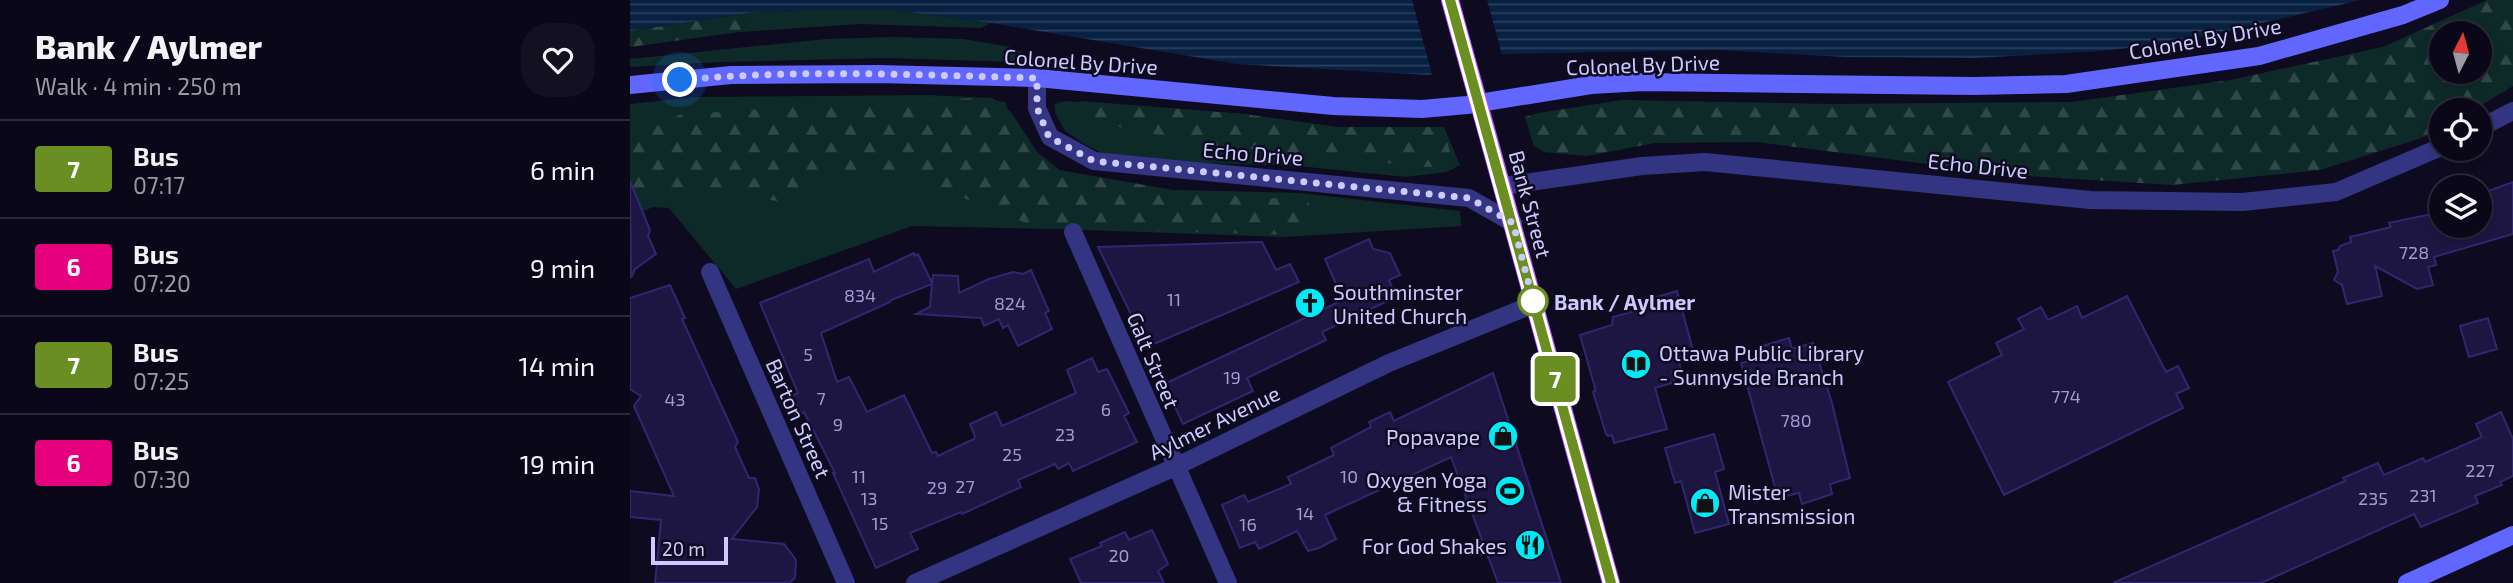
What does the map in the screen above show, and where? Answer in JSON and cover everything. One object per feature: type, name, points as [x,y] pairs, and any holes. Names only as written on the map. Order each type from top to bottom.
[{"type":"main road","name":"Bank Street","points":[[1450,0],[1611,583]]},
{"type":"main road","name":"Colonel By Drive","points":[[630,85],[730,75],[878,74],[1037,78],[1333,106],[1422,109],[1466,105],[1591,85],[1643,82],[1959,86],[2066,84],[2259,56],[2403,15],[2440,0]]},
{"type":"main road","points":[[2407,583],[2513,535]]},
{"type":"street","name":"Echo Drive","points":[[1037,78],[1037,108],[1049,137],[1094,161],[1469,198],[1513,223]]},
{"type":"street","points":[[2492,122],[2513,111]]},
{"type":"street","name":"Echo Drive","points":[[1503,186],[1642,166],[1705,162],[2090,200],[2243,202],[2336,192],[2429,153]]},
{"type":"street","name":"Galt Street","points":[[1073,232],[1228,583]]},
{"type":"street","name":"Barton Street","points":[[710,272],[846,583]]},
{"type":"street","name":"Aylmer Avenue","points":[[915,583],[1175,467],[1389,363],[1534,304]]},
{"type":"green space","points":[[2487,0],[2513,0],[2513,86],[2492,99],[2429,98],[2429,136],[2320,170],[2172,185],[2014,175],[1757,142],[1655,143],[1587,156],[1544,152],[1534,146],[1525,117],[1622,100],[1831,104],[2072,102],[2230,80],[2383,47],[2429,26],[2429,84],[2492,84],[2492,21],[2441,21]]},
{"type":"green space","points":[[894,10],[991,23],[981,28],[860,24],[740,32],[755,12]]},
{"type":"green space","points":[[755,12],[740,32],[630,47],[630,31]]},
{"type":"green space","points":[[826,39],[963,39],[1010,47],[1047,63],[886,58],[630,67],[630,59]]},
{"type":"green space","points":[[927,95],[993,98],[1011,112],[1046,166],[1076,181],[1136,189],[1299,193],[1460,211],[1461,226],[1284,237],[912,226],[736,289],[669,208],[653,207],[630,217],[630,104],[695,97]]},
{"type":"green space","points":[[978,98],[1005,102],[1017,135],[1059,170],[1196,194],[1307,200],[1316,214],[1291,235],[1036,227],[911,177],[826,172],[810,178],[787,203],[720,190],[630,192],[630,122],[665,126],[678,115],[841,103]]},
{"type":"green space","points":[[1065,101],[1244,114],[1337,127],[1444,127],[1460,165],[1447,172],[1405,177],[1298,166],[1144,161],[1110,157],[1065,131],[1055,113],[1055,104]]},
{"type":"green space","points":[[1081,101],[1244,114],[1337,127],[1444,127],[1453,166],[1425,167],[1205,144],[1104,124],[1075,114],[1075,106]]},
{"type":"water","points":[[630,0],[2361,0],[2181,42],[2101,51],[1975,58],[1845,57],[1717,50],[1504,54],[1429,75],[1237,64],[991,23],[894,10],[755,12],[630,31]]},
{"type":"pier","points":[[1412,0],[1487,0],[1503,58],[1433,78]]},
{"type":"building","points":[[630,181],[650,230],[648,236],[656,254],[635,269],[631,278]]},
{"type":"building","points":[[2513,182],[2513,234],[2434,257],[2436,265],[2428,267],[2433,285],[2417,289],[2375,266],[2382,296],[2347,304],[2342,285],[2334,280],[2338,272],[2333,251],[2351,242],[2350,237],[2391,227],[2389,223],[2429,215],[2429,238],[2492,238],[2492,190]]},
{"type":"building","points":[[1369,239],[1373,249],[1390,253],[1400,275],[1389,280],[1396,297],[1322,332],[1326,340],[1247,378],[1253,391],[1183,424],[1164,384],[1343,300],[1325,259]]},
{"type":"building","points":[[1262,242],[1276,270],[1290,264],[1299,282],[1147,347],[1098,247]]},
{"type":"building","points":[[914,253],[915,256],[918,254],[932,283],[933,275],[958,276],[959,293],[989,279],[1013,272],[1023,274],[1031,270],[1049,311],[1045,313],[1052,329],[1018,346],[1008,325],[1003,328],[999,319],[984,326],[981,318],[916,314],[930,307],[932,284],[891,300],[821,333],[837,382],[849,377],[867,412],[904,395],[932,453],[936,452],[938,456],[974,439],[970,424],[996,412],[1002,426],[1076,393],[1067,370],[1092,358],[1098,372],[1107,369],[1129,413],[1124,416],[1137,442],[1073,471],[1069,463],[1058,469],[1055,464],[1018,480],[1021,487],[962,514],[961,512],[910,533],[918,549],[876,568],[835,473],[804,412],[801,414],[792,396],[798,393],[760,303],[869,259],[874,272]]},
{"type":"building","points":[[670,285],[685,318],[682,319],[738,442],[735,447],[749,478],[755,478],[759,489],[757,507],[732,539],[784,544],[796,560],[795,578],[789,583],[655,583],[661,520],[630,517],[630,491],[674,496],[634,406],[641,396],[630,389],[630,298]]},
{"type":"building","name":"Ottawa Public Library - Sunnyside Branch","points":[[1677,291],[1694,354],[1678,358],[1681,370],[1672,372],[1675,382],[1655,388],[1667,429],[1614,443],[1612,435],[1606,434],[1580,335],[1612,325],[1613,317],[1635,311],[1633,304]]},
{"type":"building","points":[[2127,296],[2166,372],[2178,366],[2189,388],[2176,394],[2183,408],[2004,495],[1948,382],[2002,355],[1996,343],[2024,329],[2018,319],[2041,307],[2048,320],[2077,306],[2082,318]]},
{"type":"building","points":[[2488,318],[2497,349],[2469,357],[2460,326]]},
{"type":"building","points":[[1789,338],[1792,349],[1813,343],[1832,403],[1850,478],[1830,484],[1832,494],[1802,504],[1799,493],[1778,498],[1741,363],[1762,358],[1759,347]]},
{"type":"building","points":[[1493,373],[1561,583],[1498,583],[1451,457],[1325,515],[1336,539],[1319,548],[1308,551],[1297,531],[1259,549],[1255,542],[1240,548],[1222,505],[1244,495],[1248,502],[1291,484],[1288,477],[1334,455],[1331,448],[1371,427],[1369,422],[1390,412],[1394,421]]},
{"type":"building","points":[[2501,412],[2513,439],[2513,476],[2500,482],[2502,485],[2475,496],[2478,503],[2421,527],[2414,514],[2261,583],[2113,583],[2345,481],[2343,478],[2378,463],[2384,475],[2423,458],[2425,462],[2482,437],[2476,424]]},
{"type":"building","name":"Mister Transmission","points":[[1714,434],[1724,469],[1715,472],[1729,524],[1695,533],[1681,481],[1675,483],[1665,448]]},
{"type":"building","points":[[1152,530],[1168,564],[1158,571],[1164,583],[1081,583],[1070,559],[1102,546],[1100,543],[1125,532],[1129,540]]},
{"type":"bus line","name":"7","points":[[1450,0],[1611,583]]},
{"type":"place","name":"Bank / Aylmer","points":[[1533,301]]},
{"type":"place","name":"Southminster United Church","points":[[1310,303]]},
{"type":"place","name":"Ottawa Public Library - Sunnyside Branch","points":[[1636,364]]},
{"type":"place","name":"Popavape","points":[[1503,436]]},
{"type":"place","name":"Oxygen Yoga & Fitness","points":[[1510,491]]},
{"type":"place","name":"Mister Transmission","points":[[1705,503]]},
{"type":"place","name":"For God Shakes","points":[[1530,545]]},
{"type":"route","points":[[680,80],[730,75],[878,74],[1037,78],[1037,108],[1049,137],[1094,161],[1469,198],[1513,223],[1534,304],[1533,301]]}]
